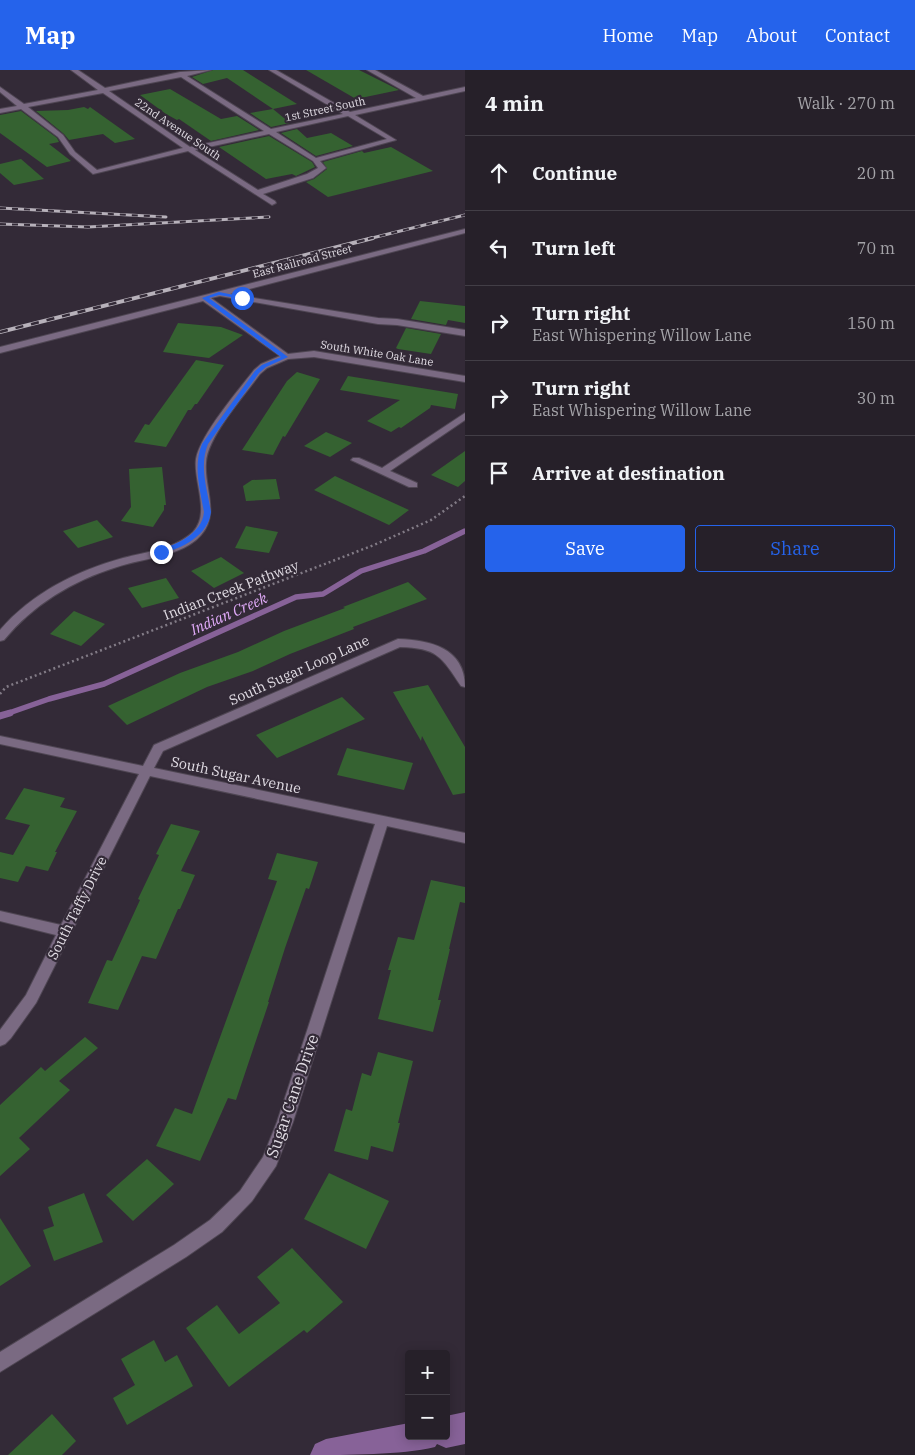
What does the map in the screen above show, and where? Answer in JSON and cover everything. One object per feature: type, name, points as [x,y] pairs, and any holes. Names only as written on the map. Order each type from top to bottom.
[{"type":"street","name":"22nd Avenue South","points":[[74,70],[272,203]]},
{"type":"street","points":[[173,70],[315,160],[322,168],[310,176],[256,193]]},
{"type":"street","points":[[0,111],[208,70]]},
{"type":"street","points":[[272,70],[393,140],[315,160]]},
{"type":"street","points":[[370,70],[421,98]]},
{"type":"street","points":[[0,89],[22,106]]},
{"type":"street","name":"1st Street South","points":[[22,106],[61,136],[72,153],[96,172],[189,149],[465,89]]},
{"type":"street","name":"East Railroad Street","points":[[0,350],[465,231]]},
{"type":"street","points":[[219,294],[378,322],[397,322],[465,333]]},
{"type":"street","points":[[205,298],[286,357]]},
{"type":"street","name":"South White Oak Lane","points":[[0,637],[14,620],[47,594],[66,584],[95,570],[176,547],[193,537],[206,519],[207,512],[200,466],[201,454],[205,444],[257,372],[264,366],[286,357],[314,354],[330,355],[465,379]]},
{"type":"street","points":[[383,472],[465,416]]},
{"type":"street","points":[[356,460],[413,486]]},
{"type":"street","name":"South Sugar Loop Lane","points":[[146,771],[158,748],[398,643],[425,643],[446,654],[465,683]]},
{"type":"street","name":"South Sugar Avenue","points":[[0,740],[465,838]]},
{"type":"street","name":"South Taffy Drive","points":[[0,1040],[32,999],[64,931],[146,771]]},
{"type":"street","name":"Sugar Cane Drive","points":[[0,1363],[24,1346],[180,1251],[216,1226],[246,1196],[270,1161],[285,1122],[382,821]]},
{"type":"street","points":[[0,916],[64,931]]},
{"type":"path","name":"Indian Creek Pathway","points":[[0,694],[6,687],[229,602],[406,531],[431,520],[465,496]]},
{"type":"building","points":[[213,70],[243,70],[297,104],[273,109],[227,78],[203,84],[192,77]]},
{"type":"building","points":[[306,70],[359,70],[399,90],[356,99]]},
{"type":"building","points":[[170,89],[221,119],[237,116],[259,130],[211,141],[179,119],[177,120],[166,114],[140,95]]},
{"type":"building","points":[[84,107],[88,109],[90,107],[135,139],[115,143],[103,134],[69,140],[36,111],[68,110]]},
{"type":"building","points":[[273,109],[290,123],[271,127],[250,113]]},
{"type":"building","points":[[21,111],[57,138],[59,142],[49,144],[71,161],[47,167],[0,133],[0,115]]},
{"type":"building","points":[[297,129],[307,138],[331,133],[353,146],[316,156],[281,133]]},
{"type":"building","points":[[269,136],[312,162],[315,167],[296,176],[292,174],[266,179],[219,147]]},
{"type":"building","points":[[391,147],[433,171],[328,197],[306,182],[314,179],[327,169],[323,162],[362,151],[364,153]]},
{"type":"building","points":[[21,159],[44,179],[14,185],[0,173],[0,164]]},
{"type":"building","points":[[420,301],[465,306],[465,323],[448,320],[446,325],[411,319]]},
{"type":"building","points":[[178,323],[221,327],[243,335],[209,358],[163,352]]},
{"type":"building","points":[[406,328],[441,334],[431,354],[396,348]]},
{"type":"building","points":[[196,360],[224,365],[197,404],[191,410],[188,410],[166,447],[134,442],[145,424],[149,425]]},
{"type":"building","points":[[297,372],[320,379],[273,455],[242,450],[287,381]]},
{"type":"building","points":[[348,376],[458,394],[455,409],[431,405],[430,408],[401,428],[399,427],[391,432],[367,421],[400,400],[340,390]]},
{"type":"building","points":[[326,432],[352,443],[330,457],[304,446]]},
{"type":"building","points":[[465,451],[465,481],[458,487],[431,475]]},
{"type":"building","points":[[162,467],[166,505],[164,505],[164,510],[153,527],[121,521],[131,507],[129,469]]},
{"type":"building","points":[[335,476],[409,510],[389,525],[314,490]]},
{"type":"building","points":[[276,479],[280,499],[246,501],[243,486],[252,480]]},
{"type":"building","points":[[97,520],[113,537],[78,548],[63,531]]},
{"type":"building","points":[[246,526],[278,532],[269,553],[235,548]]},
{"type":"building","points":[[221,557],[244,573],[214,588],[191,571]]},
{"type":"building","points":[[166,578],[179,598],[142,608],[128,588]]},
{"type":"building","points":[[408,582],[427,599],[353,627],[354,629],[253,671],[207,687],[127,725],[108,706],[180,673],[238,652],[284,631]]},
{"type":"building","points":[[74,611],[105,624],[81,646],[50,634]]},
{"type":"building","points":[[428,685],[465,747],[465,793],[453,795],[422,736],[421,741],[393,692]]},
{"type":"building","points":[[342,697],[365,719],[277,758],[256,735]]},
{"type":"building","points":[[347,748],[413,763],[404,790],[337,775]]},
{"type":"building","points":[[24,788],[65,798],[60,807],[77,811],[55,852],[57,852],[48,871],[26,866],[18,882],[0,878],[0,852],[13,855],[30,825],[5,819]]},
{"type":"building","points":[[171,824],[200,831],[181,871],[195,875],[180,909],[178,909],[156,959],[142,956],[118,1010],[88,1003],[107,960],[112,961],[159,855],[156,854]]},
{"type":"building","points":[[277,853],[318,862],[309,889],[306,888],[285,948],[236,1100],[228,1098],[200,1161],[156,1146],[175,1108],[192,1114],[277,881],[268,879]]},
{"type":"building","points":[[431,880],[465,887],[465,903],[460,902],[438,1000],[441,1000],[433,1032],[378,1019],[391,970],[388,970],[398,937],[414,940]]},
{"type":"building","points":[[85,1037],[98,1048],[59,1081],[70,1090],[19,1138],[30,1149],[0,1176],[0,1105],[41,1067],[45,1071]]},
{"type":"building","points":[[378,1052],[413,1061],[393,1152],[371,1146],[368,1160],[334,1151],[346,1109],[352,1111],[362,1073],[371,1076]]},
{"type":"building","points":[[147,1159],[174,1184],[133,1221],[106,1195]]},
{"type":"building","points":[[329,1173],[389,1201],[366,1249],[304,1219]]},
{"type":"building","points":[[84,1193],[103,1242],[54,1261],[43,1230],[54,1226],[48,1207]]},
{"type":"building","points":[[0,1218],[31,1266],[0,1286]]},
{"type":"building","points":[[292,1248],[343,1302],[307,1333],[304,1330],[229,1387],[186,1328],[217,1305],[239,1334],[280,1303],[257,1277]]},
{"type":"building","points":[[154,1340],[165,1362],[177,1355],[193,1386],[127,1425],[113,1398],[135,1385],[121,1359]]},
{"type":"building","points":[[52,1414],[76,1441],[62,1455],[8,1455]]},
{"type":"waterway","name":"Indian Creek","points":[[6,714],[49,699],[104,684],[296,597],[323,594],[361,571],[424,551],[465,531]]},
{"type":"waterway","name":"Indian Creek","points":[[0,716],[10,713]]},
{"type":"waterway","points":[[450,1431],[465,1428]]},
{"type":"waterway","points":[[326,1455],[405,1440]]},
{"type":"railway","points":[[0,208],[166,217]]},
{"type":"railway","points":[[368,239],[465,215]]},
{"type":"railway","points":[[0,224],[88,227],[269,217]]},
{"type":"railway","points":[[0,332],[373,238]]},
{"type":"route","points":[[161,552],[176,547],[193,537],[206,519],[207,512],[200,466],[201,454],[205,444],[257,372],[273,361],[286,357],[205,298],[219,294],[242,298]]}]
